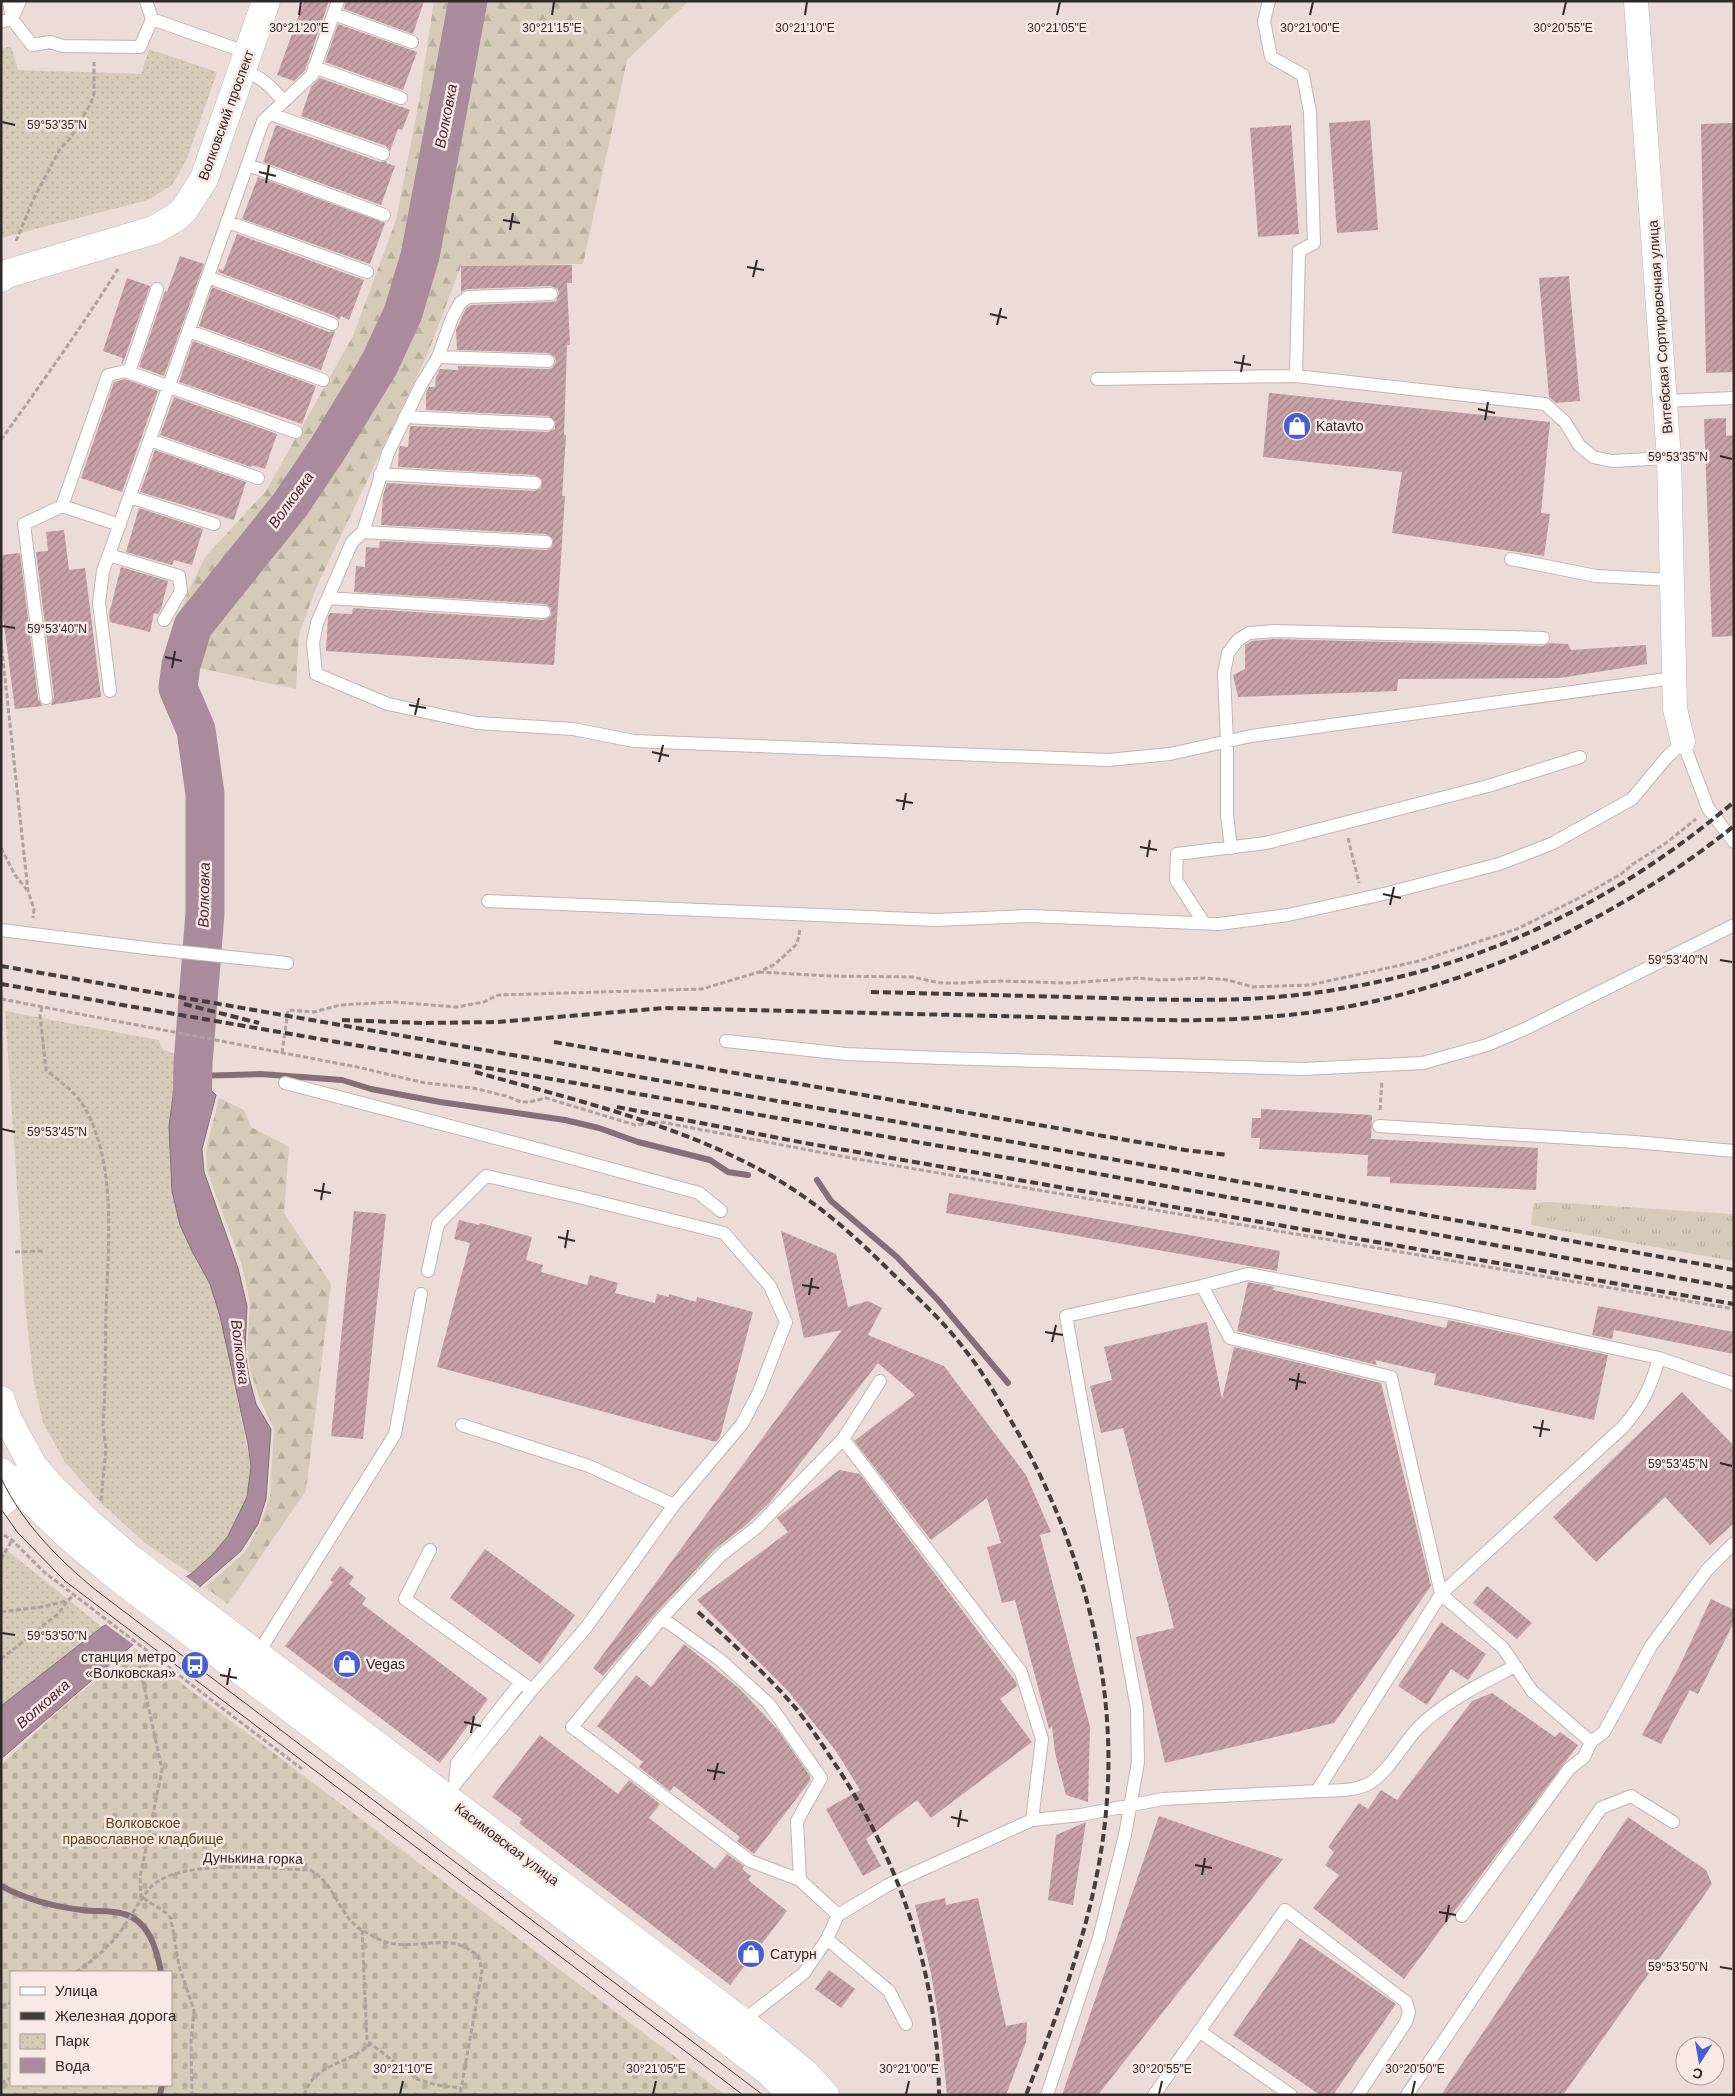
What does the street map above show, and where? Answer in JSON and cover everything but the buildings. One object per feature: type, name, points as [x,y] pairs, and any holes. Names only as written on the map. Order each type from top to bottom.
[{"type":"main road","name":"Волковский проспект","points":[[3,275],[154,230],[175,218],[184,210],[204,179],[266,1]]},
{"type":"main road","points":[[1,1400],[8,1420],[14,1482],[55,1491],[89,1523],[124,1568],[176,1608]]},
{"type":"main road","name":"Касимовская улица","points":[[176,1608],[257,1655],[443,1798],[738,2033],[805,2073],[825,2095]]},
{"type":"main road","name":"Касимовская улица","points":[[176,1608],[443,1798]]},
{"type":"main road","name":"Касимовская улица","points":[[738,2033],[769,2072],[793,2095]]},
{"type":"street","name":"Витебская Сортировочная улица","points":[[1636,1],[1669,458],[1675,710],[1683,742]]},
{"type":"lane","points":[[8,1],[7,21],[32,45],[50,42],[63,46],[140,47],[152,19],[146,1]]},
{"type":"lane","points":[[7,21],[20,1]]},
{"type":"lane","points":[[110,691],[100,603],[103,571],[264,121],[312,75],[338,1]]},
{"type":"lane","points":[[1269,1],[1264,21],[1271,57],[1303,75],[1310,112],[1314,243],[1299,252],[1296,376]]},
{"type":"lane","points":[[334,14],[412,42]]},
{"type":"lane","points":[[152,19],[246,61],[257,75],[271,85],[283,101]]},
{"type":"lane","points":[[314,67],[400,98]]},
{"type":"lane","points":[[270,114],[383,154]]},
{"type":"lane","points":[[248,165],[384,215]]},
{"type":"lane","points":[[228,222],[367,272]]},
{"type":"lane","points":[[208,278],[332,324]]},
{"type":"lane","points":[[129,372],[157,289]]},
{"type":"lane","points":[[551,294],[468,297],[460,303],[452,318],[438,357],[405,417],[380,474],[363,532],[352,542],[317,623],[313,643],[316,674],[388,704],[477,724],[573,729],[634,740],[1108,760],[1170,754],[1227,743],[1251,736],[1674,678]]},
{"type":"lane","points":[[188,331],[323,380]]},
{"type":"lane","points":[[438,357],[548,361]]},
{"type":"lane","points":[[62,506],[108,375],[125,370],[296,432]]},
{"type":"lane","points":[[1097,378],[1296,376],[1545,404],[1565,422],[1580,446],[1593,456],[1612,461],[1669,458]]},
{"type":"lane","points":[[1665,400],[1734,398]]},
{"type":"lane","points":[[405,417],[548,424]]},
{"type":"lane","points":[[150,440],[258,478]]},
{"type":"lane","points":[[380,474],[536,483]]},
{"type":"lane","points":[[130,497],[214,524]]},
{"type":"lane","points":[[46,698],[24,524],[62,506],[120,525]]},
{"type":"lane","points":[[363,532],[546,542]]},
{"type":"lane","points":[[109,555],[179,576],[181,591],[164,620]]},
{"type":"lane","points":[[1511,559],[1596,576],[1672,580]]},
{"type":"lane","points":[[328,598],[544,612]]},
{"type":"lane","points":[[1231,848],[1227,815],[1227,743],[1224,672],[1228,654],[1238,640],[1249,633],[1274,631],[1543,638]]},
{"type":"lane","points":[[488,901],[936,920],[1030,916],[1219,924],[1288,915],[1499,864],[1551,844],[1632,799],[1666,758],[1683,742],[1708,808],[1734,842]]},
{"type":"lane","points":[[1204,923],[1176,880],[1177,854],[1266,844],[1488,786],[1580,757]]},
{"type":"lane","points":[[726,1041],[846,1054],[1303,1069],[1423,1062],[1487,1045],[1526,1029],[1734,925]]},
{"type":"lane","points":[[1,930],[287,964]]},
{"type":"lane","points":[[285,1083],[699,1193],[722,1211]]},
{"type":"lane","points":[[1378,1126],[1635,1142],[1734,1151]]},
{"type":"lane","points":[[428,1271],[438,1224],[486,1176],[724,1233],[770,1286],[786,1322],[759,1392],[742,1424],[674,1505],[585,1629],[443,1798]]},
{"type":"lane","points":[[1047,2095],[1099,1938],[1132,1804],[1138,1762],[1138,1709],[1066,1316],[1248,1274],[1450,1312],[1660,1358],[1734,1384]]},
{"type":"lane","points":[[1202,1286],[1230,1338],[1391,1377],[1441,1594],[1503,1648],[1532,1692],[1591,1742]]},
{"type":"lane","points":[[257,1655],[395,1434],[421,1294]]},
{"type":"lane","points":[[1317,1791],[1441,1594],[1623,1427],[1640,1408],[1652,1384],[1660,1358]]},
{"type":"lane","points":[[838,1915],[800,1880],[750,1861],[572,1727],[662,1618],[721,1555],[756,1528],[843,1439],[880,1381]]},
{"type":"lane","points":[[462,1425],[589,1466],[674,1505]]},
{"type":"lane","points":[[843,1439],[1021,1672],[1042,1739],[1032,1820]]},
{"type":"lane","points":[[8,1445],[14,1482]]},
{"type":"lane","points":[[1462,1916],[1569,1769],[1584,1757],[1591,1742],[1604,1732],[1651,1646],[1707,1570],[1734,1543]]},
{"type":"lane","points":[[430,1550],[405,1599],[532,1690]]},
{"type":"lane","points":[[662,1618],[719,1659],[769,1704],[820,1778],[797,1821],[800,1880]]},
{"type":"lane","points":[[738,2033],[754,2012],[804,1973],[827,1939],[838,1915],[888,1884],[1032,1820],[1081,1816],[1163,1798],[1350,1790],[1370,1783],[1392,1761],[1418,1728],[1453,1699],[1515,1666]]},
{"type":"lane","points":[[443,1798],[457,1763],[521,1682]]},
{"type":"lane","points":[[1407,2095],[1601,1808],[1631,1796],[1674,1822]]},
{"type":"lane","points":[[1154,2095],[1285,1910],[1406,2002],[1409,2012],[1406,2022],[1358,2095]]},
{"type":"lane","points":[[827,1939],[889,1991],[906,2024]]},
{"type":"lane","points":[[1199,2031],[1292,2095]]},
{"type":"path","points":[[16,241],[34,198],[60,149],[69,140],[91,102],[94,94],[95,46]]},
{"type":"path","points":[[1,440],[59,356],[86,321],[118,270]]},
{"type":"path","points":[[1,641],[28,891],[34,908],[31,934]]},
{"type":"path","points":[[759,972],[830,976],[912,977],[941,983],[1000,981],[1068,983],[1138,978],[1160,980],[1204,978],[1228,980],[1253,987],[1310,985],[1419,961],[1517,928],[1582,897],[1621,874],[1686,828],[1708,808]]},
{"type":"path","points":[[1345,824],[1363,898]]},
{"type":"path","points":[[1,848],[15,875],[28,891]]},
{"type":"path","points":[[282,1053],[288,1010],[314,1012],[340,1005],[394,1002],[456,1008],[484,1002],[498,995],[702,989],[759,972],[775,964],[798,944],[802,914]]},
{"type":"path","points":[[1,999],[357,1067],[425,1083],[473,1088],[506,1096],[520,1102],[546,1098],[635,1125],[661,1122],[870,1161],[1734,1309]]},
{"type":"path","points":[[42,1007],[40,1016],[46,1070],[72,1090],[86,1110],[101,1148],[106,1181],[108,1228],[103,1425],[106,1448],[101,1502]]},
{"type":"path","points":[[1378,1126],[1383,1064]]},
{"type":"path","points":[[15,1252],[44,1251]]},
{"type":"path","points":[[4,1535],[12,1540],[44,1572],[302,1769]]},
{"type":"path","points":[[1,1559],[12,1540]]},
{"type":"path","points":[[1,1658],[60,1613],[67,1601],[74,1595]]},
{"type":"path","points":[[1,1612],[41,1607],[67,1601]]},
{"type":"path","points":[[77,1971],[103,1952],[123,1928],[141,1902],[142,1897],[140,1877],[162,1770],[138,1658]]},
{"type":"path","name":"Дунькина горка","points":[[142,1897],[163,1878],[202,1867],[310,1870],[319,1874],[326,1882],[350,1920],[362,1930],[386,1942],[453,1944],[464,1947],[478,1955],[482,1971],[460,2095]]},
{"type":"path","points":[[142,1897],[168,1913],[171,1919],[179,1966],[194,2010],[192,2095]]},
{"type":"path","points":[[362,1930],[367,2041],[417,2079],[437,2085],[461,2088]]},
{"type":"path","points":[[304,2095],[309,2082],[329,2066],[360,2054],[370,2044]]},
{"type":"green space","points":[[434,1],[689,1],[627,60],[583,264],[461,266],[427,355],[317,586],[299,634],[296,689],[162,660],[188,592],[205,557],[266,491],[353,336],[396,220],[419,101]]},
{"type":"green space","points":[[11,46],[18,70],[141,74],[149,49],[217,72],[186,161],[172,185],[148,200],[1,238],[1,49]]},
{"type":"green space","points":[[5,1011],[158,1040],[164,1050],[184,1057],[174,1089],[169,1126],[172,1191],[192,1251],[210,1284],[220,1316],[251,1467],[247,1497],[228,1536],[213,1554],[191,1574],[145,1543],[99,1501],[65,1462],[43,1423],[33,1377],[25,1304]]},
{"type":"green space","points":[[219,1098],[244,1110],[251,1127],[289,1147],[284,1213],[331,1284],[306,1491],[228,1604],[205,1587],[245,1552],[260,1525],[270,1496],[274,1428],[260,1400],[251,1373],[247,1350],[250,1303],[242,1265],[207,1171],[206,1150]]},
{"type":"green space","points":[[1548,1202],[1734,1214],[1734,1261],[1531,1225],[1534,1203]]},
{"type":"green space","points":[[1,1547],[102,1627],[1,1706]]},
{"type":"green space","name":"Волковское православное кладбище","points":[[135,1648],[725,2095],[1,2095],[1,1765],[61,1709]]},
{"type":"water","points":[[184,1057],[201,1061],[204,1084],[216,1095],[202,1149],[204,1172],[238,1268],[247,1306],[245,1351],[249,1377],[256,1404],[271,1429],[266,1499],[258,1524],[241,1551],[1,1759],[1,1706],[102,1627],[191,1574],[213,1554],[228,1536],[247,1497],[251,1467],[248,1444],[220,1316],[210,1284],[180,1225],[172,1191],[169,1126],[174,1089]]},
{"type":"pier","points":[[184,1575],[200,1587],[134,1645],[104,1623]]},
{"type":"waterway","name":"Волковка","points":[[192,1112],[193,1063],[205,913],[205,794],[196,730],[178,688],[181,665],[193,626],[290,505],[327,450],[379,365],[403,313],[420,256],[468,1]]},
{"type":"waterway","points":[[196,1076],[261,1074],[342,1080],[371,1089],[440,1102],[565,1120],[599,1128],[638,1142],[710,1160],[728,1172],[748,1175]]},
{"type":"waterway","points":[[817,1180],[831,1201],[897,1257],[938,1300],[1008,1383]]},
{"type":"waterway","points":[[1,1886],[30,1899],[51,1905],[119,1913],[133,1918],[140,1923],[150,1937],[161,1971]]},
{"type":"waterway","points":[[160,2095],[162,2086]]},
{"type":"tram line","points":[[1,1478],[31,1526],[55,1553],[97,1591],[763,2095]]},
{"type":"tram line","points":[[1,1509],[18,1533],[65,1581],[743,2095]]},
{"type":"railway","points":[[871,992],[1203,1000],[1297,995],[1359,986],[1418,972],[1475,954],[1530,932],[1583,906],[1685,841],[1734,802]]},
{"type":"railway","points":[[342,1020],[422,1023],[497,1022],[665,1008],[1184,1020],[1292,1015],[1335,1009],[1389,998],[1442,983],[1546,943],[1644,890],[1734,826]]},
{"type":"railway","points":[[1,966],[1174,1170],[1734,1270]]},
{"type":"railway","points":[[1,984],[1015,1159],[1734,1288]]},
{"type":"railway","points":[[184,1004],[259,1023]]},
{"type":"railway","points":[[554,1042],[1185,1150],[1228,1155]]},
{"type":"railway","points":[[475,1072],[624,1114],[697,1140],[766,1173],[801,1195],[864,1246],[949,1330],[989,1383],[1010,1419],[1056,1510],[1089,1608],[1100,1658],[1106,1709],[1108,1761],[1106,1812],[1095,1885],[1065,1991],[1026,2095]]},
{"type":"railway","points":[[617,1107],[805,1143],[1734,1304]]},
{"type":"railway","points":[[698,1612],[759,1669],[799,1712],[837,1767],[880,1843],[898,1883],[923,1965],[932,2007],[939,2095]]},
{"type":"place","name":"Katavto","points":[[1297,426]]},
{"type":"place","name":"Vegas","points":[[347,1664]]},
{"type":"place","name":"станция метро «Волковская»","points":[[195,1665]]},
{"type":"place","name":"Сатурн","points":[[751,1954]]}]
